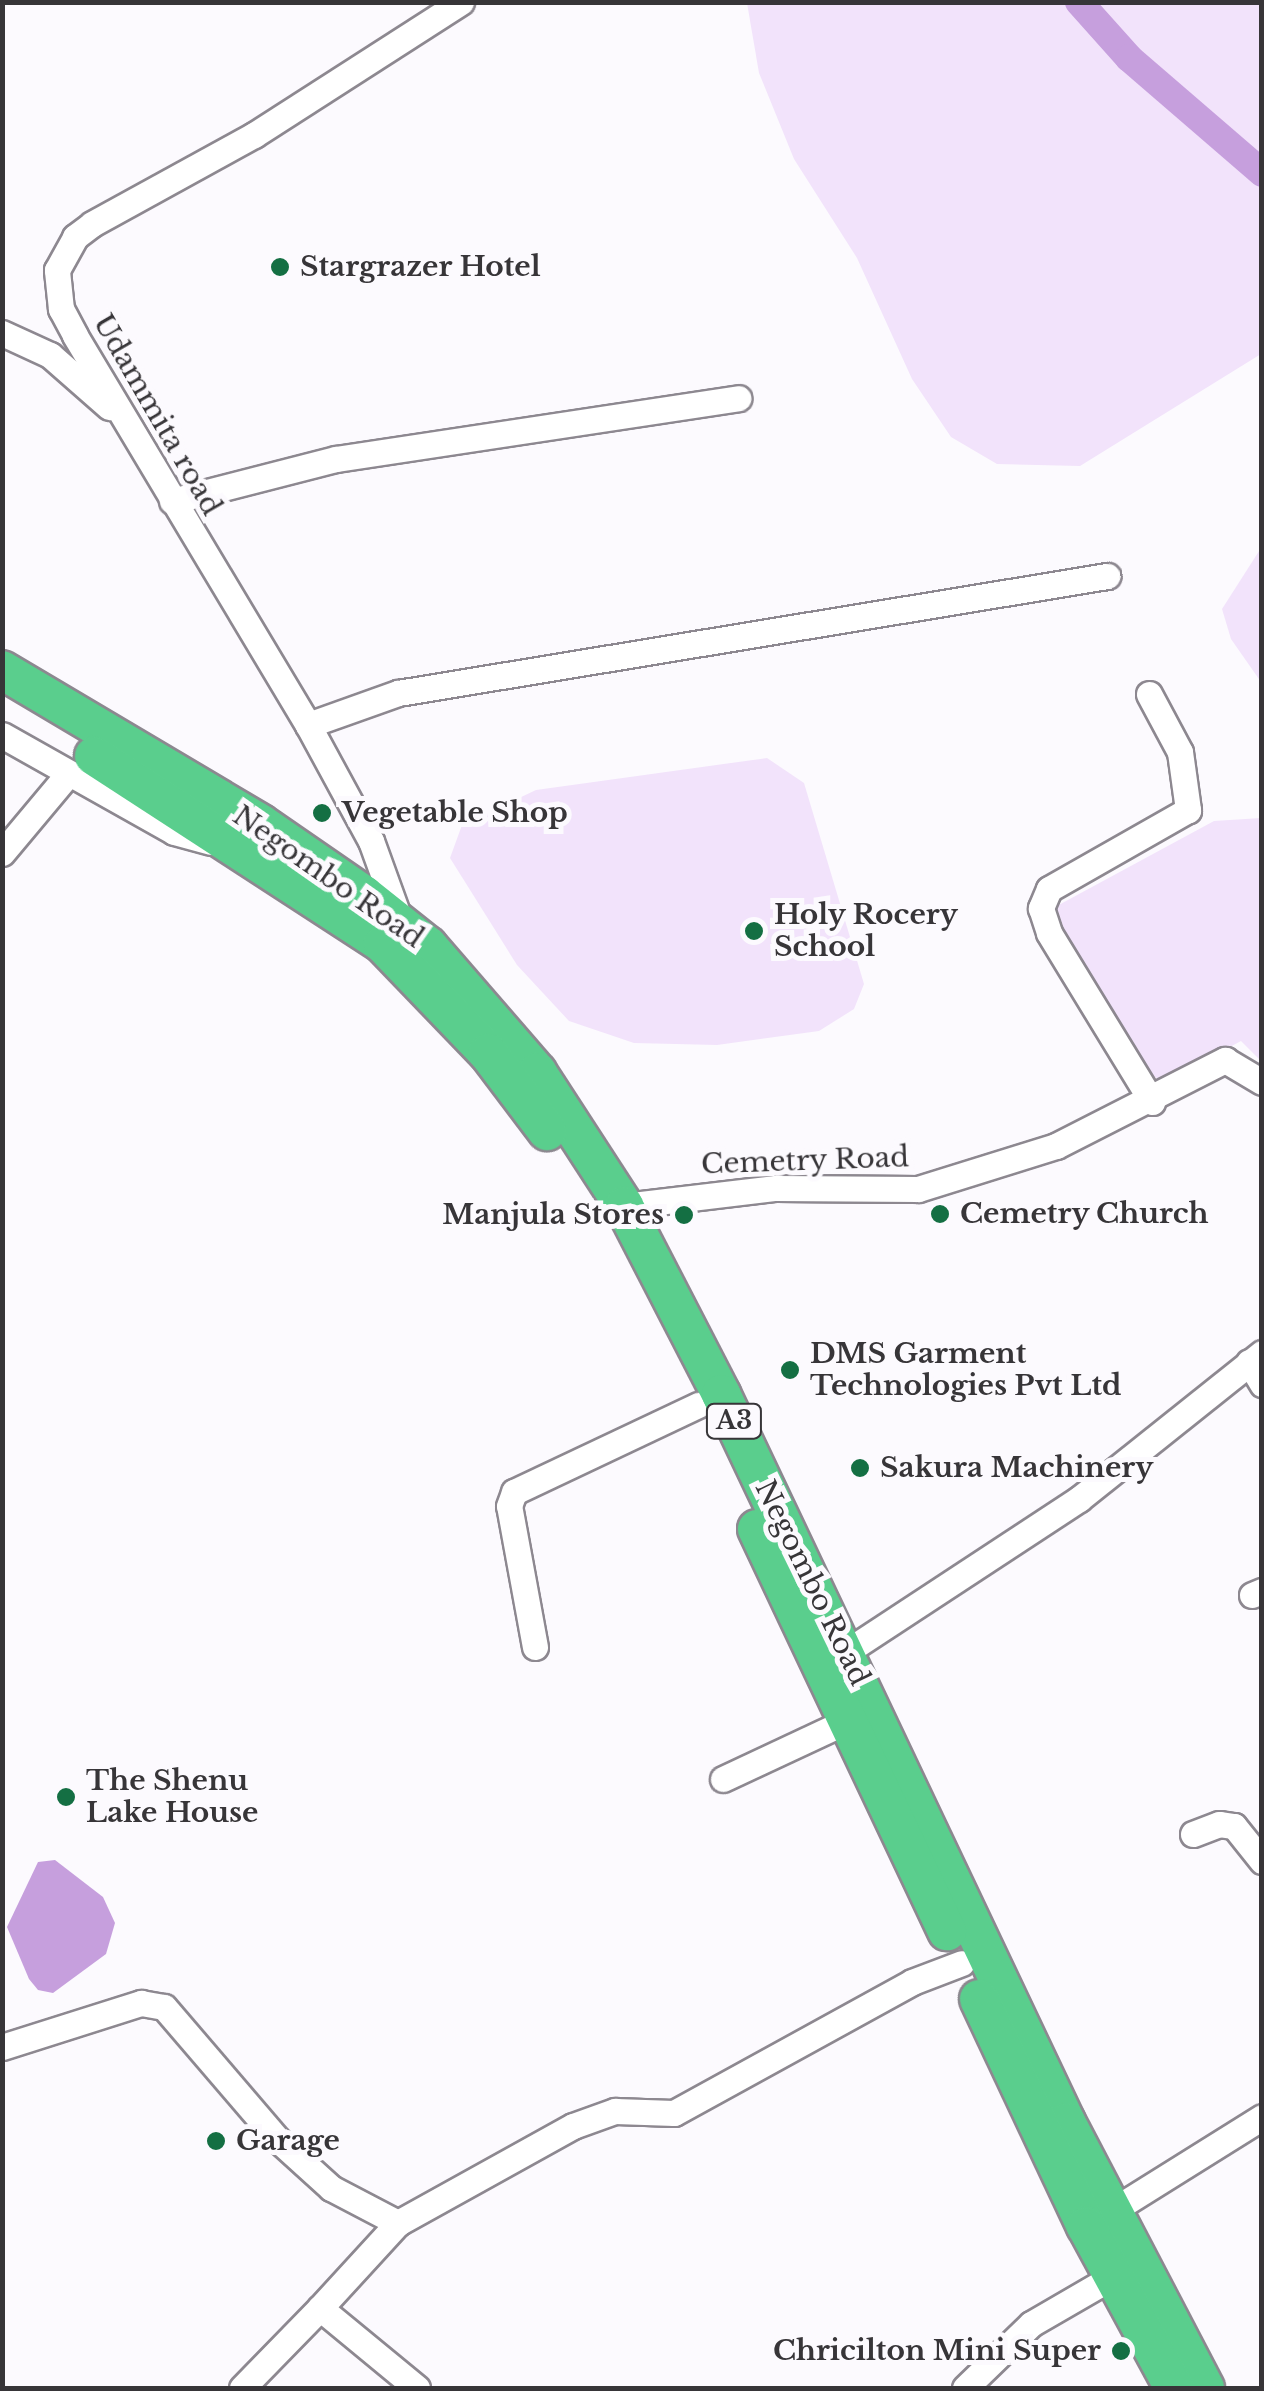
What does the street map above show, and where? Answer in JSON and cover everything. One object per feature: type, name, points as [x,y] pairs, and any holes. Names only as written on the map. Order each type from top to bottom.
[{"type":"highway","name":"Negombo Road","points":[[2,670],[261,824],[401,924],[466,988],[537,1072],[624,1206],[846,1652],[1098,2220],[1112,2277],[1174,2388]]},
{"type":"highway","name":"Negombo Road","points":[[2,699],[250,853],[411,968],[488,1052],[563,1155],[698,1405],[962,1962],[1098,2220],[1205,2388]]},
{"type":"street","name":"Udammita road","points":[[411,968],[401,924],[371,841],[308,725],[61,309],[57,270],[76,237],[254,135],[460,2]]},
{"type":"street","points":[[2,333],[50,356],[128,424]]},
{"type":"street","points":[[172,501],[336,459],[738,398]]},
{"type":"street","points":[[308,725],[398,693],[1106,576]]},
{"type":"street","points":[[1149,694],[1180,752],[1188,810],[1049,889],[1041,908],[1050,933],[1152,1102]]},
{"type":"street","points":[[2,735],[174,832],[250,853]]},
{"type":"street","points":[[2,853],[69,773]]},
{"type":"street","name":"Cemetry Road","points":[[624,1206],[776,1188],[918,1189],[1004,1166],[1152,1102],[1225,1060],[1262,1082]]},
{"type":"street","points":[[846,1652],[1079,1500],[1257,1366]]},
{"type":"street","points":[[535,1647],[510,1506],[514,1492],[698,1405]]},
{"type":"street","points":[[723,1779],[846,1721]]},
{"type":"street","points":[[1193,1834],[1220,1824],[1234,1826],[1262,1861]]},
{"type":"street","points":[[242,2388],[398,2223],[573,2126],[614,2111],[674,2113],[912,1982],[962,1962]]},
{"type":"street","points":[[2,2048],[141,2003],[164,2007],[276,2139],[331,2188],[398,2223]]},
{"type":"street","points":[[1098,2220],[1262,2117]]},
{"type":"street","points":[[965,2388],[1031,2324],[1112,2277]]},
{"type":"street","points":[[320,2308],[417,2388]]},
{"type":"shaded area","points":[[747,3],[1261,3],[1261,354],[1080,466],[997,464],[951,437],[912,379],[857,258],[794,159],[759,73]]},
{"type":"shaded area","points":[[1261,548],[1261,682],[1231,639],[1222,609]]},
{"type":"shaded area","points":[[767,758],[804,783],[864,984],[854,1009],[819,1031],[717,1045],[634,1043],[569,1021],[517,965],[450,858],[462,825],[536,790]]},
{"type":"shaded area","points":[[1261,818],[1261,1061],[1241,1041],[1165,1082],[1153,1076],[1056,929],[1055,907],[1214,821]]},
{"type":"shaded area","points":[[55,1860],[103,1897],[115,1923],[106,1954],[53,1993],[38,1990],[29,1979],[7,1927],[38,1862]]},
{"type":"waterway","points":[[1079,2],[1129,58],[1262,173]]},
{"type":"place","name":"Stargrazer Hotel","points":[[280,267]]},
{"type":"place","name":"Vegetable Shop","points":[[322,813]]},
{"type":"place","name":"Holy Rocery School","points":[[754,931]]},
{"type":"place","name":"Cemetry Church","points":[[940,1214]]},
{"type":"place","name":"Manjula Stores","points":[[684,1215]]},
{"type":"place","name":"DMS Garment Technologies Pvt Ltd","points":[[790,1370]]},
{"type":"place","name":"Sakura Machinery","points":[[860,1468]]},
{"type":"place","name":"The Shenu Lake House","points":[[66,1797]]},
{"type":"place","name":"Garage","points":[[216,2141]]},
{"type":"place","name":"Chricilton Mini Super","points":[[1121,2351]]}]
